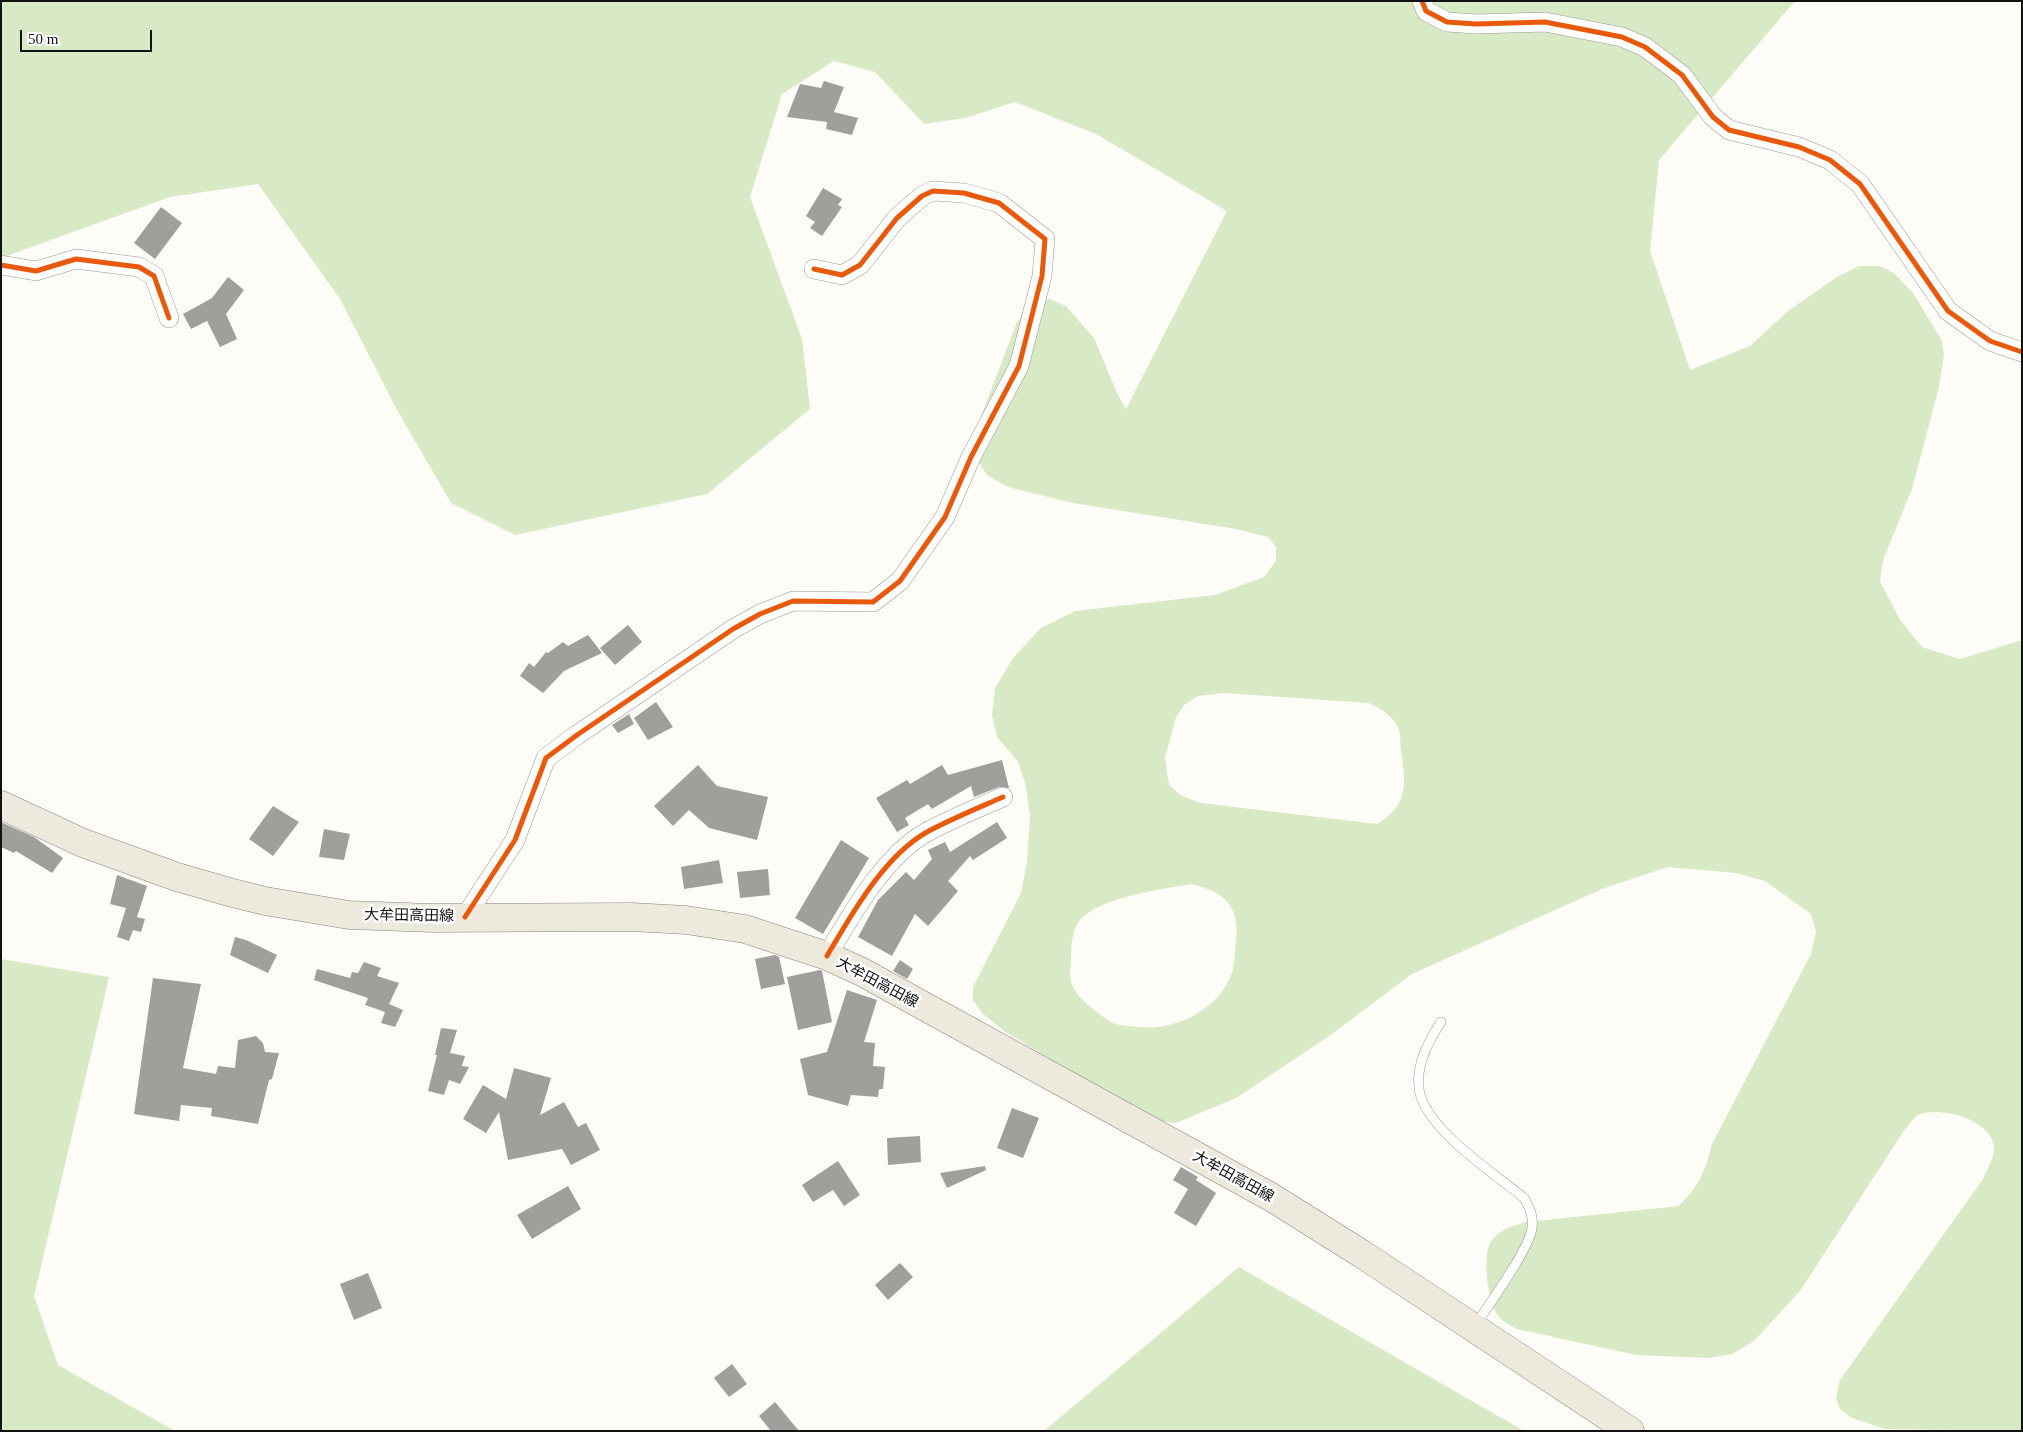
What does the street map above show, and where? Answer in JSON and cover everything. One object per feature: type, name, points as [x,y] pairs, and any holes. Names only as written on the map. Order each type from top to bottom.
[{"type":"main road","name":"大牟田高田線","points":[[1,805],[83,842],[177,876],[229,892],[316,910],[350,914],[465,917],[631,917],[686,920],[745,929],[827,956],[862,972],[1271,1197],[1362,1254],[1630,1431]]},
{"type":"street","points":[[1422,1],[1426,11],[1447,22],[1476,24],[1545,22],[1622,37],[1645,47],[1682,75],[1713,117],[1730,130],[1799,147],[1830,160],[1860,184],[1948,311],[1990,341],[2022,352]]},
{"type":"street","points":[[465,917],[516,840],[546,758],[576,735],[733,629],[760,614],[794,601],[873,602],[900,581],[945,518],[971,457],[1018,366],[1042,276],[1045,239],[999,203],[964,193],[933,191],[922,196],[897,218],[860,265],[842,275],[814,269]]},
{"type":"street","points":[[1,265],[36,271],[76,259],[139,268],[154,276],[169,318]]},
{"type":"street","points":[[827,956],[854,909],[897,855],[926,833],[1003,796]]},
{"type":"lane","points":[[1441,1022],[1426,1046],[1420,1068],[1419,1090],[1427,1108],[1446,1134],[1524,1198],[1531,1211],[1532,1227],[1526,1244],[1473,1328]]},
{"type":"green space","points":[[1,1],[1795,1],[1659,160],[1650,251],[1690,370],[1750,346],[1788,311],[1837,277],[1859,266],[1880,266],[1894,273],[1913,293],[1942,341],[1944,355],[1938,391],[1912,489],[1883,560],[1880,581],[1900,620],[1922,647],[1960,659],[2022,640],[2022,1431],[1885,1429],[1852,1418],[1840,1409],[1836,1398],[1840,1380],[1983,1179],[1991,1161],[1994,1150],[1992,1139],[1986,1130],[1976,1123],[1952,1114],[1928,1112],[1918,1115],[1912,1120],[1800,1291],[1754,1341],[1732,1354],[1708,1358],[1636,1355],[1517,1329],[1503,1321],[1496,1313],[1490,1297],[1486,1265],[1489,1247],[1495,1236],[1511,1227],[1526,1222],[1679,1206],[1697,1184],[1707,1162],[1712,1144],[1811,954],[1816,932],[1811,914],[1765,881],[1736,873],[1668,867],[1602,889],[1412,974],[1332,1034],[1236,1098],[1176,1123],[1159,1121],[1129,1107],[1004,1031],[982,1013],[973,1000],[973,987],[1021,893],[1027,862],[1030,815],[1025,782],[1018,762],[997,737],[992,715],[995,688],[1013,658],[1041,628],[1075,611],[1215,595],[1264,577],[1276,561],[1276,547],[1268,537],[1236,529],[1073,503],[1008,487],[987,475],[979,463],[972,440],[1017,322],[1033,301],[1049,299],[1066,306],[1094,338],[1117,393],[1126,409],[1227,211],[1096,134],[1015,102],[965,118],[924,124],[875,72],[834,61],[782,94],[750,197],[802,339],[810,409],[707,494],[515,535],[451,503],[396,408],[340,299],[258,184],[170,197],[1,258]],"holes":[[[1224,693],[1369,703],[1386,713],[1393,719],[1399,730],[1404,774],[1403,793],[1395,809],[1377,824],[1201,803],[1182,796],[1169,785],[1165,758],[1176,717],[1184,705],[1198,696]],[[1191,884],[1208,889],[1219,895],[1227,901],[1233,911],[1237,930],[1235,957],[1232,972],[1226,985],[1218,997],[1207,1007],[1182,1021],[1153,1027],[1123,1026],[1109,1021],[1092,1009],[1073,987],[1070,974],[1075,928],[1090,911],[1103,905],[1149,891]]]},
{"type":"green space","points":[[1,959],[109,977],[34,1296],[58,1365],[175,1431],[1,1431]]},
{"type":"green space","points":[[1239,1267],[1524,1431],[1044,1431]]},
{"type":"building","points":[[824,81],[844,87],[834,112],[858,118],[852,135],[826,129],[827,122],[787,117],[800,84],[821,88]]},
{"type":"building","points":[[823,188],[842,199],[838,205],[842,207],[822,236],[810,228],[815,222],[806,216]]},
{"type":"building","points":[[161,207],[182,223],[155,259],[134,243]]},
{"type":"building","points":[[228,277],[244,290],[226,314],[237,339],[220,347],[207,321],[191,329],[183,314],[212,298]]},
{"type":"building","points":[[628,625],[642,642],[615,665],[600,648]]},
{"type":"building","points":[[588,635],[602,653],[564,671],[543,693],[520,676],[529,663],[534,667],[546,652],[548,653],[563,642],[568,646]]},
{"type":"building","points":[[656,702],[673,727],[648,740],[634,718]]},
{"type":"building","points":[[629,714],[634,724],[618,733],[612,725]]},
{"type":"building","points":[[1002,760],[1009,788],[999,787],[974,797],[971,786],[932,809],[928,804],[905,818],[909,825],[897,832],[876,798],[907,780],[910,784],[942,765],[948,775]]},
{"type":"building","points":[[698,765],[717,786],[768,797],[757,840],[709,828],[689,810],[673,826],[654,806]]},
{"type":"building","points":[[273,806],[299,822],[273,856],[249,839]]},
{"type":"building","points":[[1,822],[34,837],[63,858],[52,873],[16,851],[14,853],[1,847]]},
{"type":"building","points":[[997,822],[1007,838],[973,860],[970,856],[948,881],[958,891],[928,926],[915,914],[892,956],[858,937],[878,900],[906,872],[914,880],[932,859],[928,850],[945,842],[950,852]]},
{"type":"building","points":[[324,829],[350,834],[344,860],[319,857]]},
{"type":"building","points":[[841,840],[869,858],[823,934],[795,918]]},
{"type":"building","points":[[719,860],[723,883],[684,889],[681,867]]},
{"type":"building","points":[[768,869],[770,895],[740,898],[737,872]]},
{"type":"building","points":[[117,875],[147,886],[137,917],[145,919],[141,932],[133,930],[129,941],[117,937],[126,908],[110,904]]},
{"type":"building","points":[[235,937],[246,940],[277,955],[268,973],[230,955]]},
{"type":"building","points":[[775,955],[779,957],[785,984],[761,989],[755,959]]},
{"type":"building","points":[[900,960],[913,969],[907,979],[893,971]]},
{"type":"building","points":[[364,962],[381,968],[377,976],[399,983],[389,1004],[403,1010],[395,1027],[381,1023],[385,1012],[365,1005],[368,998],[314,980],[317,969],[350,978],[352,972],[358,973]]},
{"type":"building","points":[[822,971],[832,1022],[798,1030],[787,977]]},
{"type":"building","points":[[153,978],[201,984],[183,1068],[216,1074],[218,1066],[235,1068],[238,1040],[256,1036],[263,1043],[265,1052],[279,1053],[272,1079],[269,1080],[258,1124],[211,1116],[212,1108],[181,1105],[179,1121],[134,1114]]},
{"type":"building","points":[[847,990],[877,1000],[864,1042],[875,1043],[873,1066],[885,1067],[883,1089],[879,1089],[878,1097],[851,1095],[848,1106],[808,1095],[800,1059],[827,1052]]},
{"type":"building","points":[[441,1028],[457,1030],[450,1053],[465,1056],[462,1066],[469,1067],[460,1084],[449,1080],[444,1095],[428,1091],[437,1055],[435,1055]]},
{"type":"building","points":[[514,1068],[551,1078],[540,1115],[564,1102],[578,1127],[586,1123],[600,1150],[571,1165],[562,1149],[508,1160],[499,1112],[486,1133],[463,1119],[483,1085],[506,1099]]},
{"type":"building","points":[[1012,1108],[1039,1118],[1023,1158],[997,1148]]},
{"type":"building","points":[[920,1136],[921,1162],[888,1165],[887,1138]]},
{"type":"building","points":[[838,1161],[860,1195],[844,1206],[833,1190],[813,1202],[802,1185]]},
{"type":"building","points":[[985,1166],[986,1170],[947,1188],[940,1173]]},
{"type":"building","points":[[1181,1167],[1198,1177],[1196,1180],[1216,1193],[1196,1226],[1174,1213],[1188,1189],[1173,1180]]},
{"type":"building","points":[[568,1186],[581,1209],[532,1239],[517,1215]]},
{"type":"building","points":[[900,1263],[913,1277],[888,1300],[875,1285]]},
{"type":"building","points":[[368,1273],[382,1308],[354,1320],[340,1284]]},
{"type":"building","points":[[732,1364],[747,1384],[729,1397],[714,1378]]},
{"type":"building","points":[[775,1402],[799,1431],[771,1431],[759,1416]]},
{"type":"cycle path","points":[[1422,1],[1426,11],[1447,22],[1476,24],[1545,22],[1622,37],[1645,47],[1682,75],[1713,117],[1729,130],[1799,147],[1830,160],[1860,184],[1948,311],[1990,341],[2022,352]]},
{"type":"cycle path","points":[[465,917],[515,840],[546,758],[733,629],[760,614],[793,601],[873,602],[900,581],[945,517],[971,457],[1019,366],[1042,276],[1045,239],[999,203],[964,193],[933,191],[922,196],[897,218],[860,265],[842,275],[814,269]]},
{"type":"cycle path","points":[[1,265],[36,271],[76,259],[139,267],[154,276],[169,318]]},
{"type":"cycle path","points":[[827,956],[870,888],[883,871],[911,843],[927,832],[1003,797]]}]
